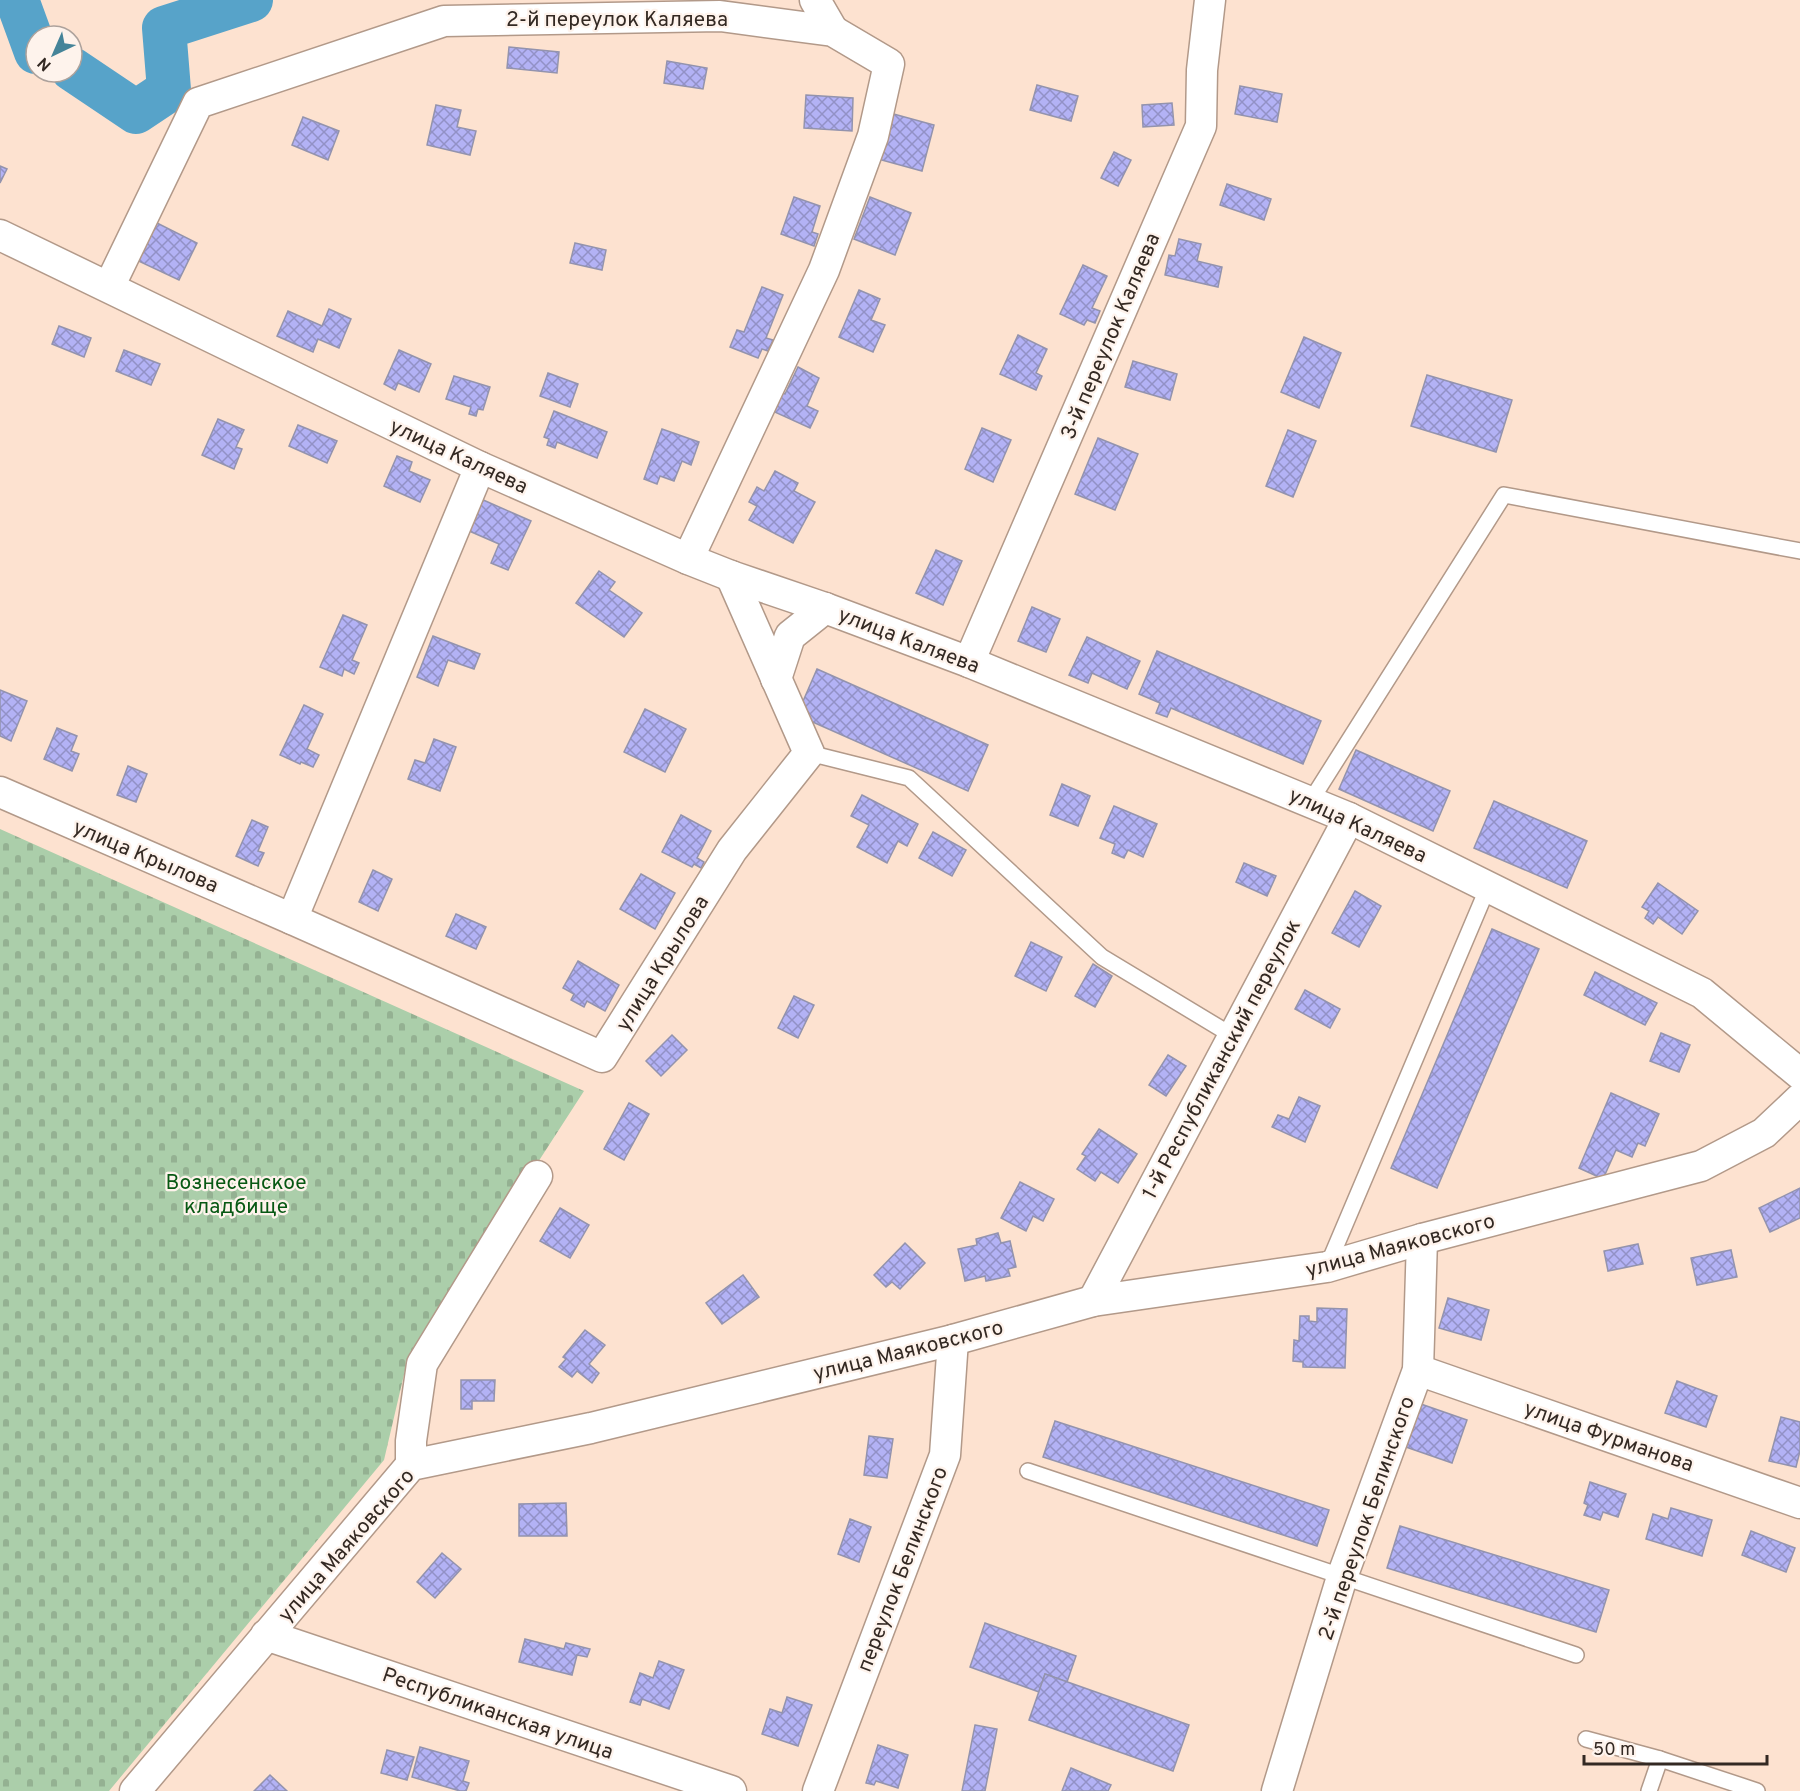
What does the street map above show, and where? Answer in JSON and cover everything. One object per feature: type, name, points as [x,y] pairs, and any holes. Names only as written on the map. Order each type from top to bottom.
[{"type":"street","points":[[815,0],[833,31]]},
{"type":"street","name":"3-й переулок Каляева","points":[[969,662],[1201,126],[1202,70],[1210,0]]},
{"type":"street","name":"2-й переулок Каляева","points":[[109,287],[198,103],[444,21],[720,16],[833,31],[889,64],[873,136],[824,270],[688,559]]},
{"type":"street","name":"улица Каляева","points":[[0,235],[480,467],[688,559],[969,662],[1349,818],[1702,993],[1800,1074]]},
{"type":"street","points":[[292,919],[480,467]]},
{"type":"street","points":[[731,576],[809,753]]},
{"type":"street","points":[[776,679],[790,636],[825,608]]},
{"type":"street","name":"улица Крылова","points":[[0,792],[602,1057],[732,850],[809,753]]},
{"type":"street","name":"1-й Республиканский переулок","points":[[1094,1301],[1349,818]]},
{"type":"street","name":"улица Маяковского","points":[[135,1791],[411,1465],[591,1428],[953,1340],[1094,1301],[1327,1267],[1422,1239],[1701,1166],[1764,1133],[1800,1099]]},
{"type":"street","points":[[411,1465],[411,1441],[422,1364],[537,1176]]},
{"type":"street","name":"2-й переулок Белинского","points":[[1277,1791],[1342,1577],[1418,1370],[1422,1239]]},
{"type":"street","name":"переулок Белинского","points":[[818,1791],[945,1455],[953,1340]]},
{"type":"street","name":"улица Фурманова","points":[[1418,1370],[1800,1503]]},
{"type":"street","name":"Республиканская улица","points":[[266,1635],[731,1791]]},
{"type":"lane","points":[[1310,802],[1504,495],[1800,550]]},
{"type":"lane","points":[[809,753],[909,778],[1102,957],[1233,1036]]},
{"type":"lane","points":[[1327,1267],[1488,887]]},
{"type":"lane","points":[[1028,1471],[1576,1655]]},
{"type":"lane","points":[[1586,1738],[1660,1759],[1757,1791]]},
{"type":"lane","points":[[1649,1791],[1660,1759]]},
{"type":"green space","name":"Вознесенское кладбище","points":[[0,829],[584,1091],[406,1366],[384,1460],[109,1791],[0,1791]]},
{"type":"building","points":[[509,47],[559,52],[557,73],[507,68]]},
{"type":"building","points":[[667,61],[707,68],[703,89],[664,83]]},
{"type":"building","points":[[1037,85],[1078,96],[1071,121],[1030,110]]},
{"type":"building","points":[[1240,86],[1282,94],[1277,122],[1235,114]]},
{"type":"building","points":[[806,95],[853,98],[852,131],[804,128]]},
{"type":"building","points":[[1172,103],[1174,125],[1143,127],[1142,105]]},
{"type":"building","points":[[436,105],[461,110],[457,127],[476,131],[470,155],[427,145]]},
{"type":"building","points":[[890,113],[934,125],[922,171],[878,159]]},
{"type":"building","points":[[303,117],[339,131],[328,160],[292,145]]},
{"type":"building","points":[[1114,152],[1131,160],[1118,186],[1101,178]]},
{"type":"building","points":[[0,166],[7,169],[0,183]]},
{"type":"building","points":[[1227,184],[1271,199],[1264,220],[1220,205]]},
{"type":"building","points":[[794,197],[820,206],[812,232],[818,234],[814,246],[781,234]]},
{"type":"building","points":[[870,197],[911,213],[895,255],[854,239]]},
{"type":"building","points":[[151,220],[197,243],[179,280],[132,258]]},
{"type":"building","points":[[1179,239],[1201,244],[1197,261],[1222,267],[1218,287],[1165,275],[1169,255],[1175,256]]},
{"type":"building","points":[[575,243],[606,250],[602,270],[570,263]]},
{"type":"building","points":[[1083,265],[1107,276],[1092,308],[1100,311],[1095,323],[1087,320],[1084,325],[1060,314]]},
{"type":"building","points":[[762,287],[783,295],[766,338],[773,340],[768,351],[762,349],[758,358],[730,347],[737,330],[744,332]]},
{"type":"building","points":[[859,290],[880,299],[871,320],[885,325],[873,352],[839,337]]},
{"type":"building","points":[[329,309],[351,319],[339,348],[318,339],[313,352],[277,336],[288,311],[322,326]]},
{"type":"building","points":[[59,326],[91,338],[84,357],[52,344]]},
{"type":"building","points":[[1018,335],[1047,349],[1036,373],[1042,376],[1036,390],[1000,374]]},
{"type":"building","points":[[1304,337],[1341,353],[1319,408],[1281,392]]},
{"type":"building","points":[[124,350],[160,364],[151,385],[116,371]]},
{"type":"building","points":[[399,350],[431,364],[419,392],[398,383],[395,390],[384,384]]},
{"type":"building","points":[[1133,361],[1177,374],[1170,400],[1125,387]]},
{"type":"building","points":[[798,367],[819,378],[807,406],[818,411],[810,428],[768,409],[777,390],[785,394]]},
{"type":"building","points":[[548,373],[578,384],[570,407],[540,396]]},
{"type":"building","points":[[1427,375],[1512,400],[1496,452],[1411,426]]},
{"type":"building","points":[[454,376],[490,387],[483,410],[478,409],[476,416],[469,414],[471,407],[446,399]]},
{"type":"building","points":[[554,411],[607,432],[597,458],[557,442],[555,448],[547,445],[549,439],[544,437]]},
{"type":"building","points":[[218,419],[244,430],[236,447],[242,449],[234,469],[202,455]]},
{"type":"building","points":[[298,425],[337,441],[327,463],[289,446]]},
{"type":"building","points":[[982,428],[1011,440],[993,482],[965,469]]},
{"type":"building","points":[[662,429],[699,442],[691,465],[682,461],[674,481],[660,476],[657,484],[644,479]]},
{"type":"building","points":[[1288,430],[1316,441],[1293,497],[1266,486]]},
{"type":"building","points":[[1098,438],[1138,454],[1115,510],[1075,494]]},
{"type":"building","points":[[397,456],[412,462],[409,471],[430,480],[420,502],[384,486]]},
{"type":"building","points":[[775,471],[798,483],[794,491],[815,502],[793,543],[749,520],[757,506],[749,502],[757,487],[764,491]]},
{"type":"building","points":[[481,499],[531,521],[508,570],[491,563],[499,544],[467,530]]},
{"type":"building","points":[[936,550],[962,561],[943,605],[916,593]]},
{"type":"building","points":[[599,571],[615,582],[609,590],[642,613],[624,637],[576,603]]},
{"type":"building","points":[[1032,607],[1060,619],[1046,652],[1018,641]]},
{"type":"building","points":[[343,615],[367,625],[352,660],[359,663],[354,674],[344,669],[342,676],[320,667]]},
{"type":"building","points":[[433,636],[480,654],[474,669],[448,660],[438,686],[417,677]]},
{"type":"building","points":[[1087,637],[1140,661],[1127,689],[1092,673],[1088,683],[1069,675]]},
{"type":"building","points":[[1157,651],[1321,721],[1303,764],[1171,708],[1167,717],[1156,713],[1160,703],[1139,694]]},
{"type":"building","points":[[817,669],[988,745],[968,791],[797,715]]},
{"type":"building","points":[[0,690],[27,701],[11,741],[0,736]]},
{"type":"building","points":[[304,705],[323,714],[307,749],[319,755],[313,767],[280,755]]},
{"type":"building","points":[[645,709],[686,729],[665,772],[624,752]]},
{"type":"building","points":[[57,728],[77,736],[71,751],[79,754],[72,771],[44,759]]},
{"type":"building","points":[[434,739],[456,747],[440,791],[408,779],[415,760],[425,763]]},
{"type":"building","points":[[1356,750],[1450,791],[1433,831],[1339,789]]},
{"type":"building","points":[[128,766],[147,774],[136,802],[117,795]]},
{"type":"building","points":[[1062,784],[1090,796],[1078,826],[1050,815]]},
{"type":"building","points":[[862,795],[918,824],[907,846],[898,841],[887,863],[857,847],[869,825],[851,816]]},
{"type":"building","points":[[1494,801],[1587,841],[1567,888],[1474,848]]},
{"type":"building","points":[[1114,806],[1157,824],[1143,857],[1128,850],[1124,858],[1112,853],[1115,844],[1100,838]]},
{"type":"building","points":[[681,815],[711,831],[697,858],[704,862],[701,868],[694,864],[692,867],[662,852]]},
{"type":"building","points":[[252,820],[268,827],[258,851],[264,853],[258,866],[236,856]]},
{"type":"building","points":[[933,832],[966,850],[952,876],[919,858]]},
{"type":"building","points":[[1244,863],[1276,876],[1267,896],[1236,882]]},
{"type":"building","points":[[373,870],[392,879],[378,911],[359,902]]},
{"type":"building","points":[[641,874],[675,893],[655,929],[620,909]]},
{"type":"building","points":[[1658,883],[1698,911],[1682,934],[1658,917],[1653,924],[1645,918],[1649,911],[1642,907]]},
{"type":"building","points":[[1355,891],[1381,906],[1359,947],[1332,933]]},
{"type":"building","points":[[456,914],[486,927],[476,949],[446,936]]},
{"type":"building","points":[[1492,929],[1539,949],[1437,1188],[1391,1168]]},
{"type":"building","points":[[1031,942],[1062,957],[1046,991],[1015,976]]},
{"type":"building","points":[[578,961],[619,985],[605,1011],[587,1001],[584,1007],[571,1000],[574,994],[563,988]]},
{"type":"building","points":[[1093,964],[1112,976],[1095,1007],[1075,996]]},
{"type":"building","points":[[1595,972],[1657,1003],[1645,1025],[1584,995]]},
{"type":"building","points":[[1305,990],[1340,1009],[1330,1028],[1295,1009]]},
{"type":"building","points":[[794,996],[814,1005],[798,1038],[778,1028]]},
{"type":"building","points":[[1661,1033],[1690,1045],[1679,1072],[1650,1061]]},
{"type":"building","points":[[672,1035],[687,1050],[661,1076],[646,1061]]},
{"type":"building","points":[[1168,1055],[1186,1066],[1166,1096],[1149,1085]]},
{"type":"building","points":[[1611,1093],[1659,1114],[1645,1146],[1638,1143],[1632,1157],[1616,1150],[1603,1179],[1579,1168]]},
{"type":"building","points":[[1299,1097],[1320,1106],[1305,1142],[1272,1127],[1278,1115],[1289,1119]]},
{"type":"building","points":[[629,1103],[649,1114],[624,1160],[604,1149]]},
{"type":"building","points":[[1099,1129],[1137,1154],[1118,1183],[1101,1172],[1095,1181],[1077,1169],[1086,1156],[1082,1154]]},
{"type":"building","points":[[1020,1182],[1054,1199],[1043,1221],[1033,1216],[1026,1231],[1001,1218]]},
{"type":"building","points":[[1800,1188],[1800,1218],[1770,1232],[1759,1208]]},
{"type":"building","points":[[560,1208],[589,1225],[570,1258],[540,1241]]},
{"type":"building","points":[[998,1233],[1001,1243],[1010,1241],[1016,1267],[1008,1269],[1010,1276],[986,1281],[985,1276],[965,1281],[958,1249],[977,1245],[976,1239]]},
{"type":"building","points":[[905,1243],[925,1263],[900,1289],[892,1282],[886,1287],[874,1275]]},
{"type":"building","points":[[1638,1244],[1643,1264],[1608,1271],[1604,1251]]},
{"type":"building","points":[[1731,1250],[1737,1277],[1697,1285],[1691,1258]]},
{"type":"building","points":[[743,1275],[759,1297],[722,1324],[706,1303]]},
{"type":"building","points":[[1448,1298],[1489,1310],[1481,1340],[1439,1328]]},
{"type":"building","points":[[1317,1308],[1347,1309],[1345,1368],[1303,1367],[1303,1362],[1293,1361],[1294,1340],[1299,1341],[1300,1316],[1309,1316],[1309,1321],[1317,1322]]},
{"type":"building","points":[[585,1330],[605,1345],[589,1364],[599,1373],[592,1383],[577,1371],[572,1377],[559,1367],[566,1359],[563,1357]]},
{"type":"building","points":[[461,1380],[495,1380],[494,1401],[472,1401],[472,1409],[461,1409]]},
{"type":"building","points":[[1677,1381],[1717,1396],[1706,1427],[1665,1413]]},
{"type":"building","points":[[1418,1403],[1467,1420],[1452,1463],[1403,1446]]},
{"type":"building","points":[[1781,1417],[1800,1422],[1800,1451],[1796,1467],[1769,1461]]},
{"type":"building","points":[[1055,1421],[1329,1510],[1317,1546],[1043,1457]]},
{"type":"building","points":[[869,1436],[893,1439],[887,1478],[864,1475]]},
{"type":"building","points":[[1590,1482],[1626,1494],[1618,1517],[1603,1512],[1600,1520],[1584,1515],[1588,1505],[1584,1503]]},
{"type":"building","points":[[566,1503],[567,1536],[519,1536],[519,1504]]},
{"type":"building","points":[[1671,1508],[1712,1520],[1702,1556],[1646,1539],[1653,1514],[1668,1519]]},
{"type":"building","points":[[850,1519],[871,1527],[859,1562],[838,1554]]},
{"type":"building","points":[[1400,1526],[1609,1590],[1596,1632],[1387,1568]]},
{"type":"building","points":[[1751,1531],[1795,1548],[1786,1572],[1742,1555]]},
{"type":"building","points":[[442,1553],[461,1569],[435,1598],[417,1582]]},
{"type":"building","points":[[985,1623],[1076,1656],[1067,1682],[1045,1674],[1039,1692],[970,1667]]},
{"type":"building","points":[[525,1639],[564,1649],[566,1643],[590,1649],[587,1657],[577,1655],[572,1675],[519,1662]]},
{"type":"building","points":[[659,1661],[684,1670],[669,1709],[642,1699],[640,1705],[630,1702],[640,1673],[653,1678]]},
{"type":"building","points":[[1045,1674],[1189,1725],[1173,1771],[1029,1720]]},
{"type":"building","points":[[787,1697],[812,1705],[798,1746],[762,1734],[770,1709],[782,1713]]},
{"type":"building","points":[[975,1725],[997,1729],[985,1791],[962,1791]]},
{"type":"building","points":[[878,1745],[908,1755],[898,1788],[876,1781],[874,1785],[866,1783]]},
{"type":"building","points":[[420,1747],[469,1761],[463,1781],[469,1783],[466,1791],[412,1777]]},
{"type":"building","points":[[387,1750],[414,1757],[407,1780],[381,1773]]},
{"type":"building","points":[[1071,1768],[1111,1785],[1108,1791],[1062,1791]]},
{"type":"building","points":[[270,1775],[287,1791],[254,1791]]},
{"type":"waterway","points":[[17,0],[26,24]]},
{"type":"waterway","points":[[84,77],[136,112],[169,90],[164,28],[251,0]]}]
